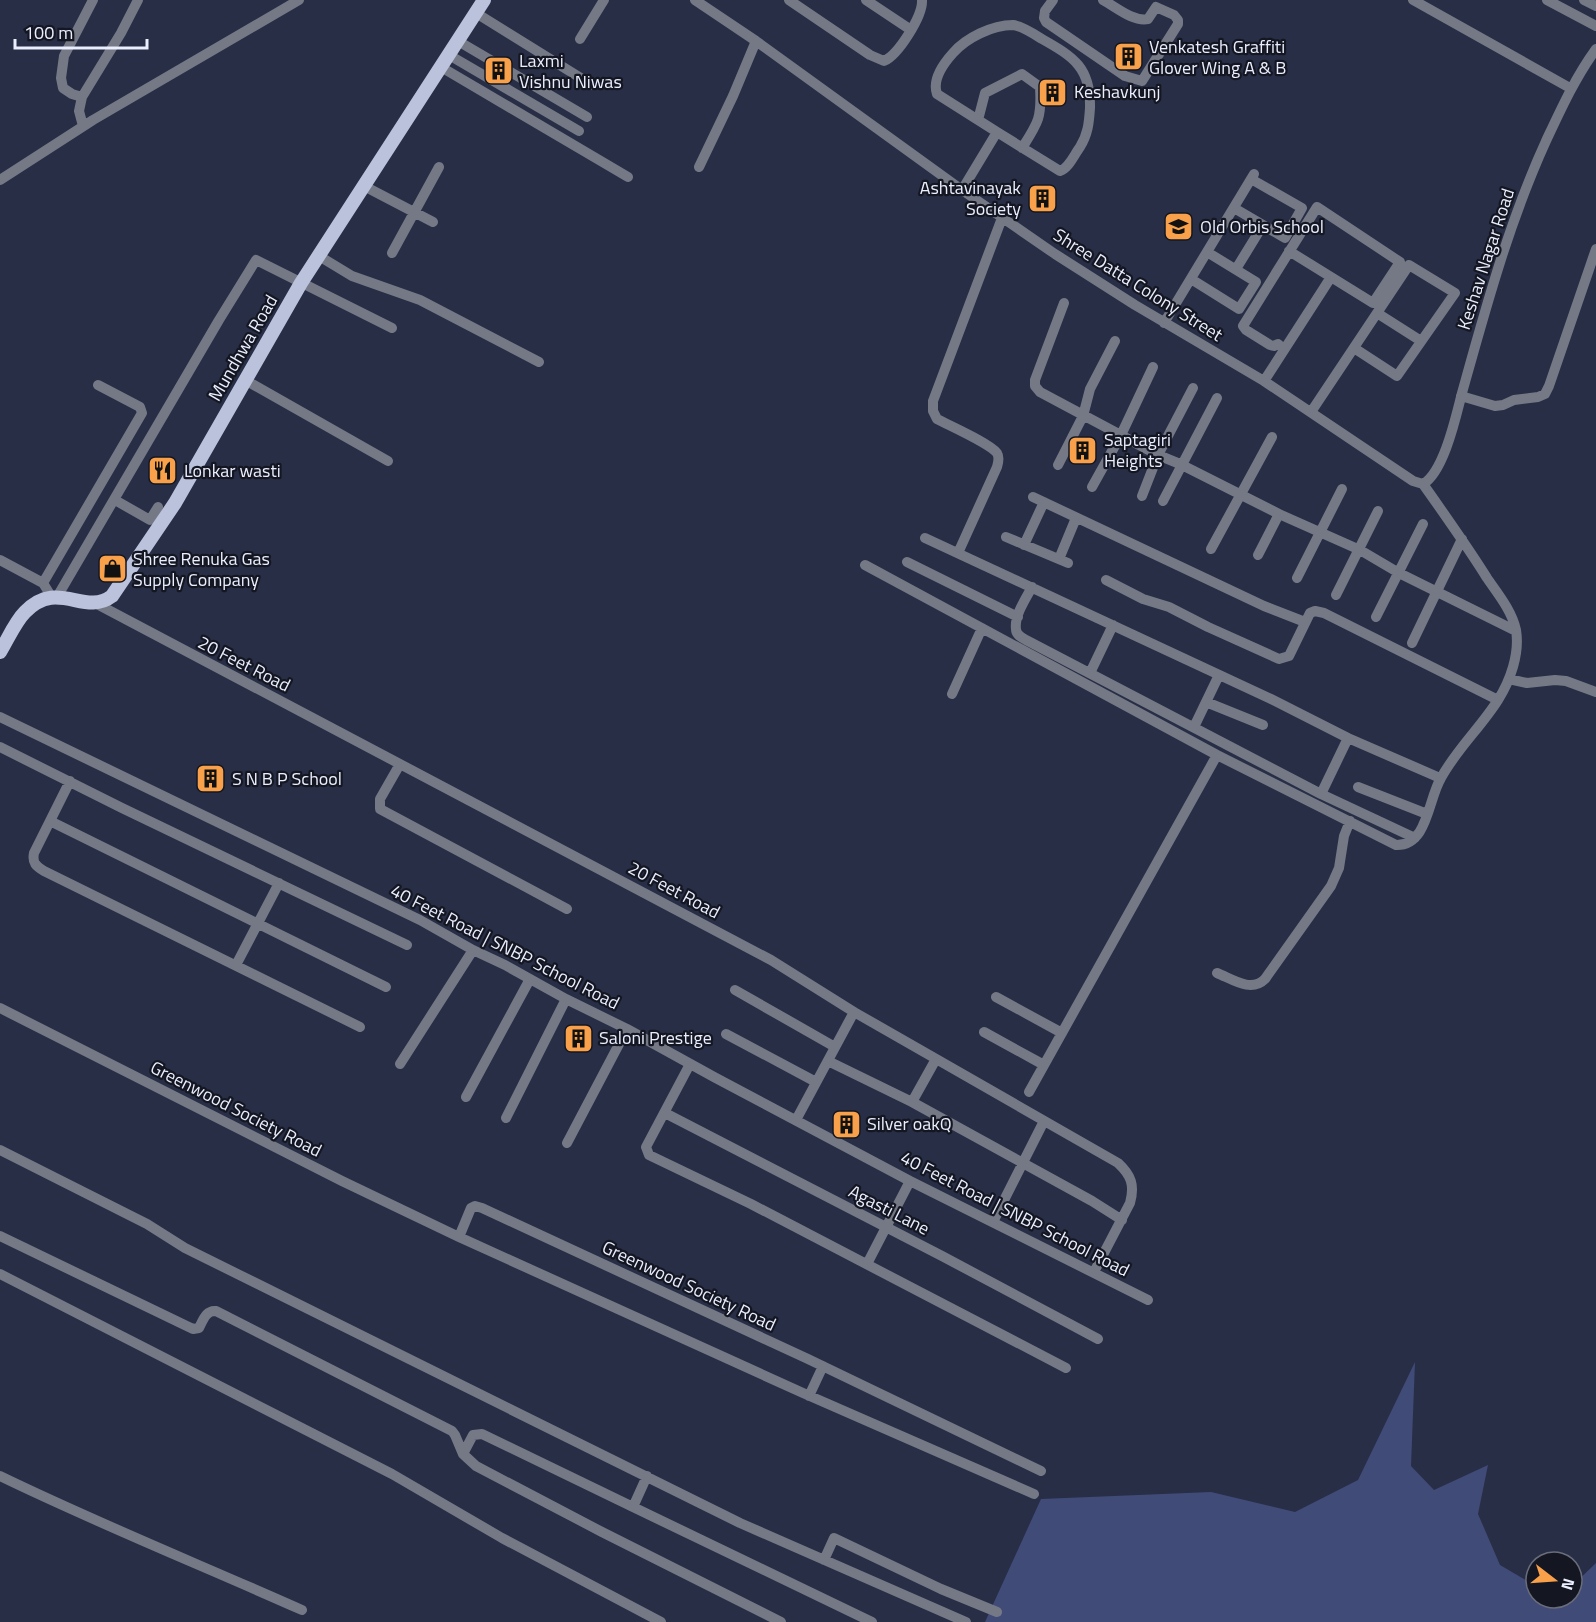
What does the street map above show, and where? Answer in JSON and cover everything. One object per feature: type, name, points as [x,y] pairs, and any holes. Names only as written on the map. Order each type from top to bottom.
[{"type":"main road","name":"Mundhwa Road","points":[[97,604],[105,602],[112,596],[175,503],[301,283],[484,0]]},
{"type":"main road","points":[[0,652],[23,614],[35,603],[54,597],[97,604]]},
{"type":"street","points":[[82,97],[63,88],[61,66],[93,0]]},
{"type":"street","points":[[82,126],[79,111],[82,97],[122,33],[138,0]]},
{"type":"street","points":[[0,180],[82,126],[299,0]]},
{"type":"street","points":[[580,39],[604,0]]},
{"type":"street","name":"Shree Datta Colony Street","points":[[695,0],[756,41],[1002,218],[1164,323],[1264,381],[1413,481],[1423,484]]},
{"type":"street","points":[[789,0],[877,60],[884,61],[890,58],[911,30],[921,11],[922,0]]},
{"type":"street","points":[[1053,0],[1045,11],[1046,22],[1125,76],[1142,81],[1178,24],[1178,20],[1174,15],[1156,8],[1148,19],[1142,20],[1132,17],[1103,0]]},
{"type":"street","points":[[1413,0],[1570,88]]},
{"type":"street","points":[[1547,0],[1596,26]]},
{"type":"street","points":[[1584,0],[1596,6]]},
{"type":"street","points":[[868,1],[911,30]]},
{"type":"street","points":[[476,13],[592,85]]},
{"type":"street","points":[[1015,25],[1064,52],[1086,76],[1090,88],[1087,136],[1066,168],[1060,171],[978,120],[937,94],[936,82],[946,61],[961,44],[997,27],[1015,25]]},
{"type":"street","points":[[458,41],[587,117]]},
{"type":"street","points":[[699,167],[756,41]]},
{"type":"street","name":"Keshav Nagar Road","points":[[1423,484],[1428,481],[1444,453],[1452,431],[1497,268],[1524,191],[1570,88],[1596,49]]},
{"type":"street","points":[[449,55],[579,131]]},
{"type":"street","points":[[441,67],[628,177]]},
{"type":"street","points":[[978,120],[985,93],[1022,74],[1040,87],[1041,98],[1037,126],[1022,148]]},
{"type":"street","points":[[962,190],[997,132]]},
{"type":"street","points":[[392,253],[439,166]]},
{"type":"street","points":[[1164,323],[1253,176],[1302,208],[1285,238],[1234,208]]},
{"type":"street","points":[[364,186],[433,222]]},
{"type":"street","points":[[1284,349],[1278,344],[1270,345],[1242,326],[1289,251],[1317,207],[1400,262],[1372,303],[1289,251]]},
{"type":"street","points":[[958,554],[999,459],[997,453],[988,446],[937,419],[933,411],[933,401],[1002,218]]},
{"type":"street","points":[[1236,269],[1263,225]]},
{"type":"street","points":[[1461,396],[1495,406],[1514,400],[1538,398],[1545,394],[1593,270],[1596,249]]},
{"type":"street","points":[[1191,279],[1239,309],[1256,282],[1207,252]]},
{"type":"street","points":[[319,256],[352,276],[420,300],[538,362]]},
{"type":"street","points":[[0,560],[43,583],[54,597],[115,500],[256,260],[392,328]]},
{"type":"street","points":[[1311,412],[1409,265],[1455,293],[1397,376],[1354,348]]},
{"type":"street","points":[[1264,381],[1330,277]]},
{"type":"street","points":[[1064,303],[1035,380],[1035,386],[1040,392],[1158,455],[1319,533],[1360,550],[1399,573],[1516,631]]},
{"type":"street","points":[[1377,313],[1421,341]]},
{"type":"street","points":[[1058,465],[1083,416],[1090,389],[1114,341]]},
{"type":"street","points":[[1092,487],[1121,435],[1153,367]]},
{"type":"street","points":[[245,380],[388,461]]},
{"type":"street","points":[[43,583],[142,413],[140,407],[98,385]]},
{"type":"street","points":[[1142,496],[1158,455],[1193,388]]},
{"type":"street","points":[[1163,501],[1180,464],[1217,398]]},
{"type":"street","points":[[1211,549],[1272,437]]},
{"type":"street","points":[[865,565],[1217,755],[1396,845],[1406,845],[1415,838],[1440,778],[1498,700],[1515,661],[1516,631],[1508,610],[1423,484]]},
{"type":"street","points":[[1297,578],[1342,489]]},
{"type":"street","points":[[1033,497],[1264,606],[1305,622]]},
{"type":"street","points":[[115,500],[150,520],[158,507]]},
{"type":"street","points":[[1024,545],[1044,502]]},
{"type":"street","points":[[1336,596],[1378,511]]},
{"type":"street","points":[[1258,555],[1279,514]]},
{"type":"street","points":[[1006,537],[1063,561],[1076,518]]},
{"type":"street","points":[[1376,616],[1424,524]]},
{"type":"street","points":[[925,538],[1220,675],[1348,738],[1440,778]]},
{"type":"street","points":[[1412,643],[1462,539]]},
{"type":"street","points":[[907,562],[1018,617]]},
{"type":"street","points":[[1106,579],[1279,659],[1289,656],[1311,613],[1315,611],[1324,613],[1498,700]]},
{"type":"street","points":[[1032,587],[1015,628],[1020,636],[1321,794],[1415,838]]},
{"type":"street","name":"20 Feet Road","points":[[97,604],[771,960],[854,1012],[1118,1163],[1127,1171],[1133,1184],[1133,1193],[1122,1220],[1094,1272]]},
{"type":"street","points":[[1090,674],[1113,625]]},
{"type":"street","points":[[952,694],[982,628]]},
{"type":"street","points":[[1194,728],[1220,675]]},
{"type":"street","points":[[1509,679],[1527,682],[1566,681],[1596,692]]},
{"type":"street","points":[[1206,702],[1263,725]]},
{"type":"street","name":"40 Feet Road | SNBP School Road","points":[[0,717],[420,920],[910,1181],[1148,1300]]},
{"type":"street","points":[[1321,794],[1348,738]]},
{"type":"street","points":[[0,747],[407,945]]},
{"type":"street","points":[[1029,1092],[1217,755]]},
{"type":"street","points":[[400,764],[380,799],[380,809],[567,909]]},
{"type":"street","points":[[70,781],[34,853],[35,865],[360,1027]]},
{"type":"street","points":[[1358,787],[1426,814]]},
{"type":"street","points":[[1217,973],[1256,986],[1265,979],[1340,868],[1344,837],[1350,820]]},
{"type":"street","points":[[50,821],[386,987]]},
{"type":"street","points":[[236,965],[279,882]]},
{"type":"street","points":[[400,1064],[473,950]]},
{"type":"street","points":[[466,1097],[530,979]]},
{"type":"street","points":[[735,990],[835,1047]]},
{"type":"street","points":[[996,997],[1062,1033]]},
{"type":"street","points":[[506,1118],[566,999]]},
{"type":"street","name":"Greenwood Society Road","points":[[0,1008],[342,1181],[459,1237],[809,1396],[1034,1494]]},
{"type":"street","points":[[796,1120],[854,1012]]},
{"type":"street","points":[[567,1143],[627,1029]]},
{"type":"street","points":[[984,1032],[1044,1065]]},
{"type":"street","points":[[726,1034],[816,1082]]},
{"type":"street","points":[[912,1102],[936,1059]]},
{"type":"street","points":[[828,1060],[912,1102],[1092,1201],[1122,1220]]},
{"type":"street","points":[[690,1064],[646,1147],[649,1155],[751,1204],[1066,1368]]},
{"type":"street","name":"Agasti Lane","points":[[665,1113],[1098,1339]]},
{"type":"street","points":[[993,1222],[1044,1121]]},
{"type":"street","points":[[0,1150],[147,1224],[195,1253],[740,1523],[966,1622]]},
{"type":"street","points":[[867,1264],[910,1181]]},
{"type":"street","name":"Greenwood Society Road","points":[[459,1237],[471,1208],[475,1206],[482,1208],[823,1366],[1041,1471]]},
{"type":"street","points":[[0,1236],[193,1329],[199,1328],[207,1313],[216,1311],[452,1431],[456,1435],[463,1454],[476,1466],[492,1475],[602,1533],[781,1622]]},
{"type":"street","points":[[0,1274],[327,1440],[449,1505],[502,1538],[661,1622]]},
{"type":"street","points":[[809,1396],[823,1366]]},
{"type":"street","points":[[463,1454],[473,1435],[482,1434],[872,1622]]},
{"type":"street","points":[[0,1476],[302,1610]]},
{"type":"street","points":[[633,1507],[647,1476]]},
{"type":"street","points":[[824,1560],[834,1538],[941,1589],[997,1612]]},
{"type":"shaded area","points":[[1415,1362],[1411,1466],[1434,1490],[1488,1465],[1478,1514],[1500,1565],[1524,1579],[1524,1610],[1584,1610],[1584,1574],[1596,1563],[1596,1622],[985,1622],[1041,1499],[1211,1492],[1295,1512],[1358,1480]]},
{"type":"place","name":"Venkatesh Graffiti Glover Wing A & B","points":[[1128,57]]},
{"type":"place","name":"Laxmi Vishnu Niwas","points":[[498,71]]},
{"type":"place","name":"Keshavkunj","points":[[1053,92]]},
{"type":"place","name":"Ashtavinayak Society","points":[[1042,198]]},
{"type":"place","name":"Old Orbis School","points":[[1179,227]]},
{"type":"place","name":"Saptagiri Heights","points":[[1083,450]]},
{"type":"place","name":"Lonkar wasti","points":[[163,471]]},
{"type":"place","name":"Shree Renuka Gas Supply Company","points":[[112,569]]},
{"type":"place","name":"S N B P School","points":[[211,779]]},
{"type":"place","name":"Saloni Prestige","points":[[578,1038]]},
{"type":"place","name":"Silver oakQ","points":[[846,1124]]}]
